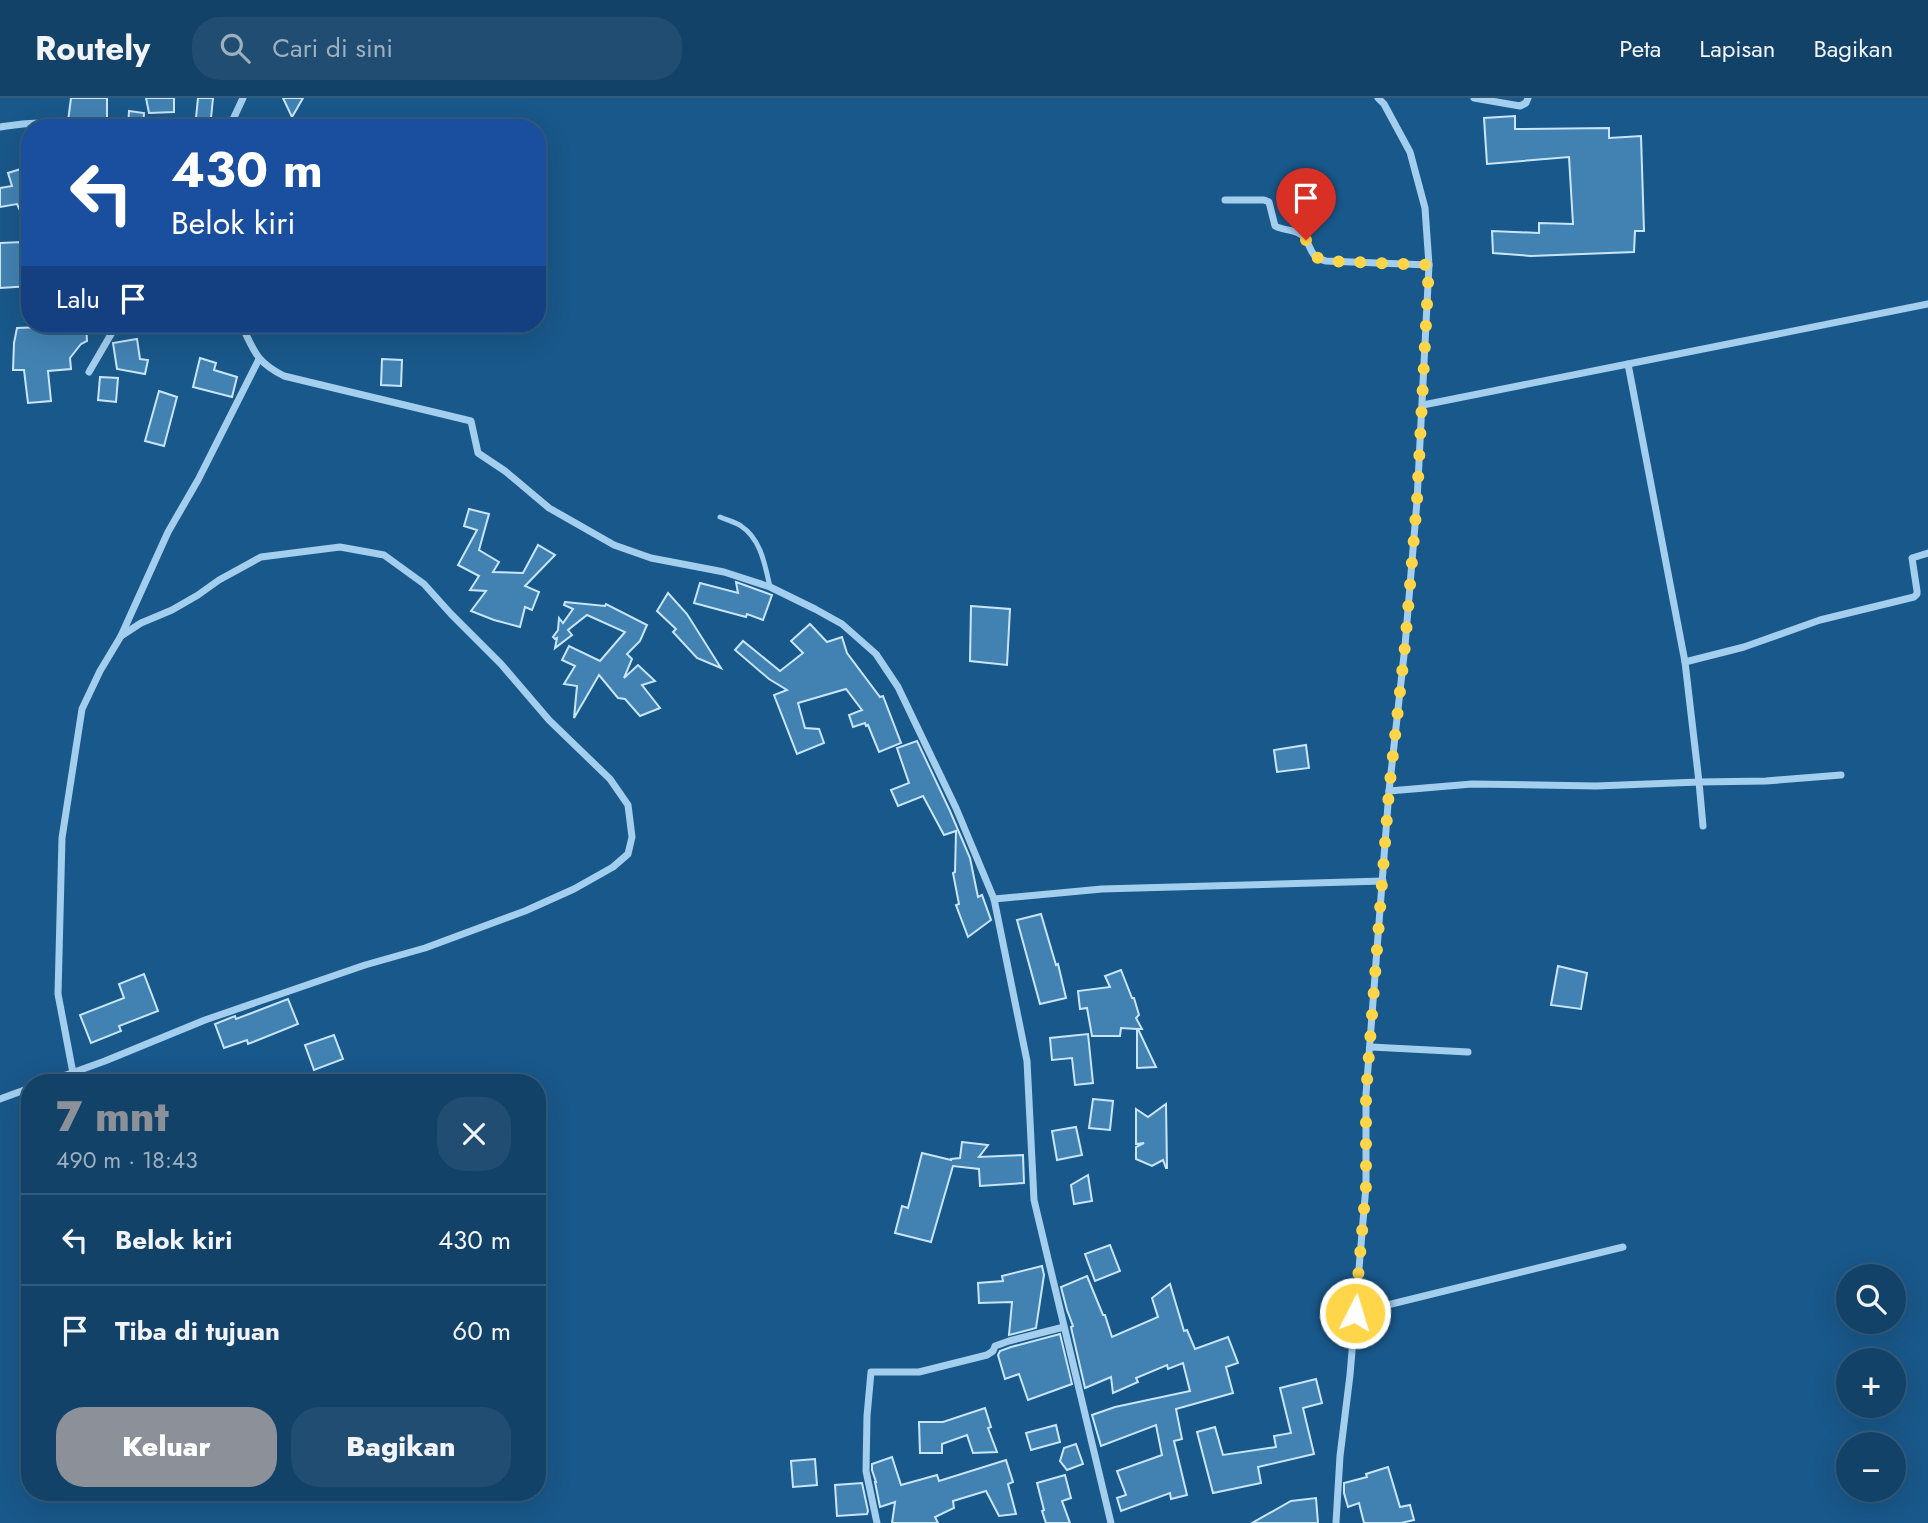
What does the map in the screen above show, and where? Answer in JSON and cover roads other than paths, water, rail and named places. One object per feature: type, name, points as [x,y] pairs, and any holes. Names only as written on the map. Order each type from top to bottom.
[{"type":"street","points":[[233,119],[243,98]]},
{"type":"street","points":[[1336,1523],[1366,1186],[1366,1094],[1389,791],[1417,501],[1429,265],[1425,208],[1410,152],[1384,104],[1378,98]]},
{"type":"street","points":[[1474,98],[1520,106],[1528,98]]},
{"type":"street","points":[[0,127],[21,125]]},
{"type":"street","points":[[1225,200],[1269,202],[1275,226],[1300,233],[1317,259],[1429,265]]},
{"type":"street","points":[[1423,405],[1928,304]]},
{"type":"street","points":[[89,372],[112,333]]},
{"type":"street","points":[[246,333],[259,359],[268,368],[284,376],[469,420],[472,423],[478,453],[515,479],[549,508],[577,525],[614,545],[650,558],[724,572],[770,587],[842,624],[876,654],[898,687],[931,755],[994,899],[1027,1061],[1034,1199],[1111,1523]]},
{"type":"street","points":[[73,1073],[58,994],[62,838],[82,709],[121,636],[169,532],[259,359]]},
{"type":"street","points":[[1628,364],[1685,662],[1703,826]]},
{"type":"street","points":[[70,1074],[205,1020],[365,965],[425,948],[525,911],[574,889],[613,867],[628,854],[632,837],[628,805],[610,779],[549,720],[501,664],[424,584],[384,555],[340,547],[261,557],[172,610],[141,623],[121,636]]},
{"type":"street","points":[[1685,662],[1744,647],[1820,620],[1914,597],[1917,591],[1912,558],[1928,553]]},
{"type":"street","points":[[1389,791],[1472,784],[1596,786],[1766,781],[1841,775]]},
{"type":"street","points":[[994,899],[1102,889],[1383,881]]},
{"type":"street","points":[[1370,1047],[1468,1052]]},
{"type":"street","points":[[0,1099],[21,1091]]},
{"type":"street","points":[[1355,1313],[1623,1247]]},
{"type":"street","points":[[877,1523],[866,1471],[871,1372],[919,1372],[987,1355],[995,1346],[1064,1327]]},
{"type":"lane","points":[[720,517],[740,525],[753,537],[764,560],[770,587]]}]
